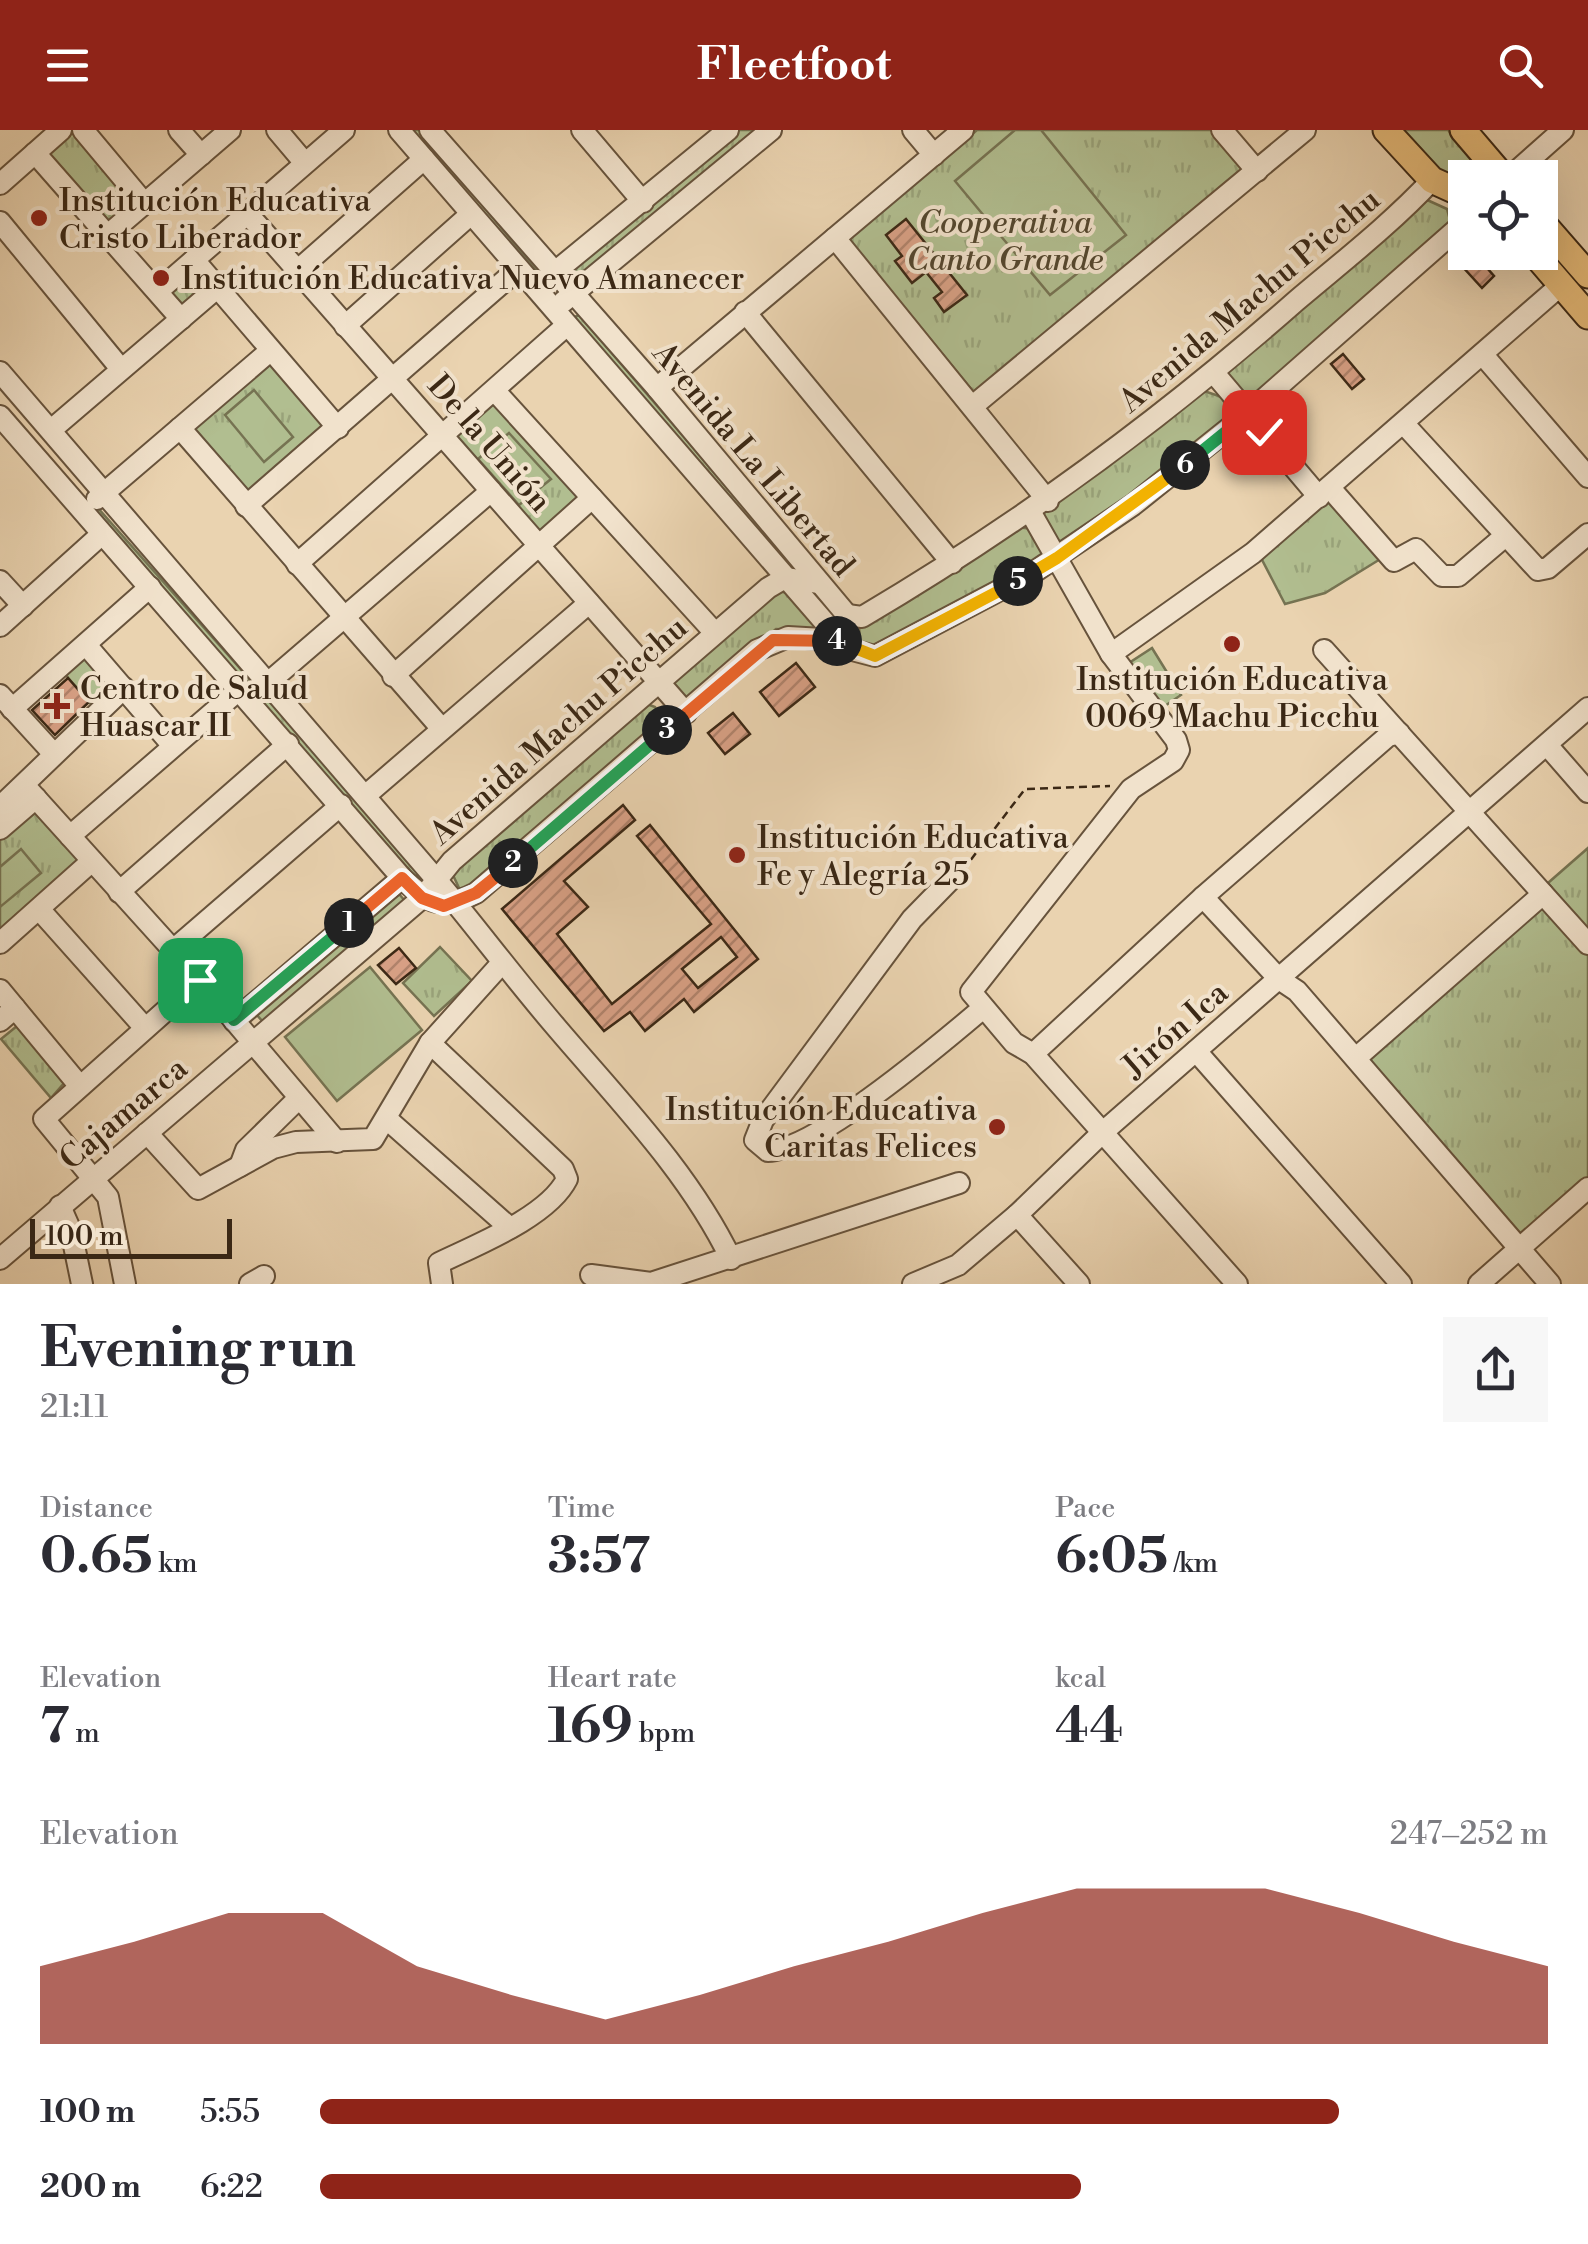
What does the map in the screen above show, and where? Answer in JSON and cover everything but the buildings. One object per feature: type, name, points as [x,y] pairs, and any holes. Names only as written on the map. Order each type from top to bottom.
[{"type":"main road","points":[[1386,130],[1432,180],[1448,187]]},
{"type":"main road","points":[[1463,130],[1490,160]]},
{"type":"main road","points":[[1558,243],[1585,265]]},
{"type":"main road","points":[[1549,270],[1588,316]]},
{"type":"street","points":[[0,184],[61,130]]},
{"type":"street","points":[[83,130],[144,204]]},
{"type":"street","points":[[180,130],[201,154]]},
{"type":"street","points":[[108,234],[230,130]]},
{"type":"street","points":[[277,130],[304,162]]},
{"type":"street","points":[[158,291],[344,130]]},
{"type":"street","name":"Avenida La Libertad","points":[[398,130],[840,640]]},
{"type":"street","name":"Avenida La Libertad","points":[[430,130],[657,388],[848,615],[840,640]]},
{"type":"street","points":[[582,130],[643,202]]},
{"type":"street","points":[[535,288],[728,130]]},
{"type":"street","points":[[297,564],[494,391],[560,318],[572,294],[771,130]]},
{"type":"street","points":[[912,130],[934,155]]},
{"type":"street","points":[[657,388],[963,130]]},
{"type":"street","points":[[1222,130],[1257,171]]},
{"type":"street","points":[[974,405],[1305,130]]},
{"type":"street","points":[[1527,160],[1563,130]]},
{"type":"street","points":[[35,153],[181,319]]},
{"type":"street","points":[[297,270],[424,159]]},
{"type":"street","name":"Avenida Machu Picchu","points":[[848,615],[862,617],[1040,507],[1214,373],[1432,180]]},
{"type":"street","name":"De la Unión","points":[[248,213],[686,713]]},
{"type":"street","points":[[345,326],[472,214]]},
{"type":"street","points":[[0,222],[122,368]]},
{"type":"street","points":[[0,416],[402,878],[422,898],[444,906],[456,904],[545,836],[773,640],[840,640],[856,651],[875,656],[1057,558],[1248,414],[1448,237]]},
{"type":"street","points":[[835,238],[974,405],[1040,507],[1057,558],[1112,654],[1176,740],[1178,750],[1174,761],[1131,789],[976,1000],[896,1083],[795,1145],[768,1152],[756,1140],[763,1120],[912,919],[950,879]]},
{"type":"street","points":[[194,260],[338,428]]},
{"type":"street","points":[[246,506],[518,269]]},
{"type":"street","points":[[1112,654],[1253,553],[1562,285]]},
{"type":"street","points":[[51,430],[217,288]]},
{"type":"street","points":[[745,312],[952,564]]},
{"type":"street","points":[[82,510],[270,351]]},
{"type":"street","points":[[1483,355],[1588,476]]},
{"type":"street","points":[[0,372],[366,796],[502,964],[658,1146],[717,1229],[731,1259]]},
{"type":"street","points":[[1214,373],[1248,414],[1394,561],[1416,549],[1442,576],[1458,576],[1504,537]]},
{"type":"street","points":[[494,391],[715,634]]},
{"type":"street","points":[[1404,424],[1538,570],[1548,568],[1588,534]]},
{"type":"street","points":[[180,428],[442,729]]},
{"type":"street","points":[[269,682],[491,491]]},
{"type":"street","points":[[393,676],[592,498]]},
{"type":"street","points":[[0,626],[102,534]]},
{"type":"street","points":[[784,578],[819,583]]},
{"type":"street","name":"Avenida Machu Picchu","points":[[422,898],[435,878],[784,578]]},
{"type":"street","points":[[0,581],[22,606]]},
{"type":"street","points":[[52,753],[6,702],[87,646],[150,587]]},
{"type":"street","points":[[366,796],[589,603]]},
{"type":"street","points":[[87,646],[173,746]]},
{"type":"street","points":[[1324,650],[1473,811],[1588,944]]},
{"type":"street","points":[[3,815],[30,791],[52,753],[124,688]]},
{"type":"street","points":[[70,836],[240,689]]},
{"type":"street","name":"Jirón Ica","points":[[927,1281],[958,1265],[1017,1215],[1102,1132],[1588,708]]},
{"type":"street","points":[[1033,1054],[1204,896],[1388,736],[1398,733]]},
{"type":"street","points":[[119,892],[288,744]]},
{"type":"street","points":[[1547,745],[1588,792]]},
{"type":"street","points":[[312,772],[331,756]]},
{"type":"street","points":[[30,791],[200,980],[337,1142]]},
{"type":"street","points":[[172,950],[341,806]]},
{"type":"street","points":[[0,943],[92,861]]},
{"type":"street","points":[[234,1020],[402,878]]},
{"type":"street","points":[[1356,1058],[1544,894]]},
{"type":"street","points":[[1204,896],[1278,979],[1298,992],[1550,1284]]},
{"type":"street","name":"Cajamarca","points":[[0,1259],[422,898]]},
{"type":"street","points":[[39,909],[144,1028]]},
{"type":"street","points":[[147,1133],[198,1189],[296,1142],[373,1139],[388,1120],[430,1044],[502,964]]},
{"type":"street","points":[[125,1284],[108,1196],[44,1118],[200,980]]},
{"type":"street","points":[[0,990],[8,1014],[78,1084]]},
{"type":"street","points":[[976,1000],[1014,1043],[1033,1054],[1236,1284]]},
{"type":"street","points":[[430,1044],[563,1169],[567,1179],[562,1190],[440,1273]]},
{"type":"street","points":[[1196,1051],[1400,1284]]},
{"type":"street","points":[[240,1166],[246,1150],[299,1098]]},
{"type":"street","points":[[388,1120],[510,1228]]},
{"type":"street","points":[[591,1274],[651,1284],[959,1183]]},
{"type":"street","points":[[1479,1284],[1588,1188]]},
{"type":"street","points":[[60,1206],[72,1231],[82,1284]]},
{"type":"street","points":[[1017,1215],[1079,1284]]},
{"type":"path","points":[[950,879],[981,852],[1026,789],[1071,785],[1131,789]]},
{"type":"green space","points":[[62,130],[76,130],[140,203],[109,230],[39,152]]},
{"type":"green space","points":[[405,130],[421,130],[536,270],[530,274]]},
{"type":"green space","points":[[737,130],[764,130],[576,281],[569,272]]},
{"type":"green space","name":"Cooperativa Canto Grande","points":[[977,130],[1211,130],[1245,170],[977,396],[848,239]]},
{"type":"green space","points":[[1015,130],[1041,130],[1126,235],[1050,295],[955,181]]},
{"type":"green space","points":[[1392,130],[1448,130],[1473,160],[1448,160],[1448,177],[1439,177]]},
{"type":"green space","points":[[1425,199],[1447,209],[1448,227],[1249,399],[1227,379],[1228,372]]},
{"type":"green space","points":[[192,267],[211,289],[182,314],[163,292]]},
{"type":"green space","points":[[579,315],[794,565],[787,572],[570,319]]},
{"type":"green space","points":[[270,356],[334,429],[247,501],[185,429]]},
{"type":"green space","points":[[254,390],[293,437],[264,462],[225,415]]},
{"type":"green space","points":[[1201,390],[1222,397],[1231,417],[1068,544],[1058,543],[1043,516],[1047,506]]},
{"type":"green space","points":[[494,397],[586,498],[539,540],[450,435]]},
{"type":"green space","points":[[509,433],[551,479],[519,505],[478,459]]},
{"type":"green space","points":[[1331,496],[1382,558],[1325,593],[1285,604],[1259,554]]},
{"type":"green space","points":[[97,507],[419,870],[415,881],[93,508]]},
{"type":"green space","points":[[1016,527],[1033,529],[1044,554],[1040,562],[882,649],[860,645],[859,626]]},
{"type":"green space","points":[[778,590],[792,595],[822,631],[776,629],[695,697],[684,698],[674,689],[673,682]]},
{"type":"green space","points":[[1152,648],[1181,695],[1156,712],[1129,663]]},
{"type":"green space","points":[[83,655],[111,686],[91,704],[63,672]]},
{"type":"green space","points":[[647,704],[655,707],[662,720],[466,889],[459,888],[453,875],[459,863]]},
{"type":"green space","points":[[34,810],[80,859],[0,929],[0,839]]},
{"type":"green space","points":[[1588,848],[1588,931],[1548,883]]},
{"type":"green space","points":[[21,849],[41,873],[0,907],[0,867]]},
{"type":"green space","points":[[399,894],[406,902],[264,1023],[256,1014]]},
{"type":"green space","points":[[1544,903],[1588,954],[1588,1178],[1519,1238],[1365,1060]]},
{"type":"green space","points":[[440,947],[472,981],[434,1016],[403,983]]},
{"type":"green space","points":[[370,967],[422,1030],[337,1101],[285,1037]]},
{"type":"green space","points":[[17,1026],[65,1082],[51,1098],[1,1039]]},
{"type":"place","name":"Institución Educativa Cristo Liberador","points":[[39,218]]},
{"type":"place","name":"Institución Educativa Nuevo Amanecer","points":[[161,278]]},
{"type":"place","name":"Institución Educativa 0069 Machu Picchu","points":[[1232,644]]},
{"type":"place","name":"Centro de Salud Huascar II","points":[[57,706]]},
{"type":"place","name":"Institución Educativa Fe y Alegría 25","points":[[737,855]]},
{"type":"place","name":"Institución Educativa Caritas Felices","points":[[997,1127]]},
{"type":"route","points":[[200,980],[234,1020],[402,878],[422,898],[444,906],[476,893],[773,640],[840,640],[856,651],[875,656],[897,647],[1057,558],[1248,414],[1264,432]]}]
